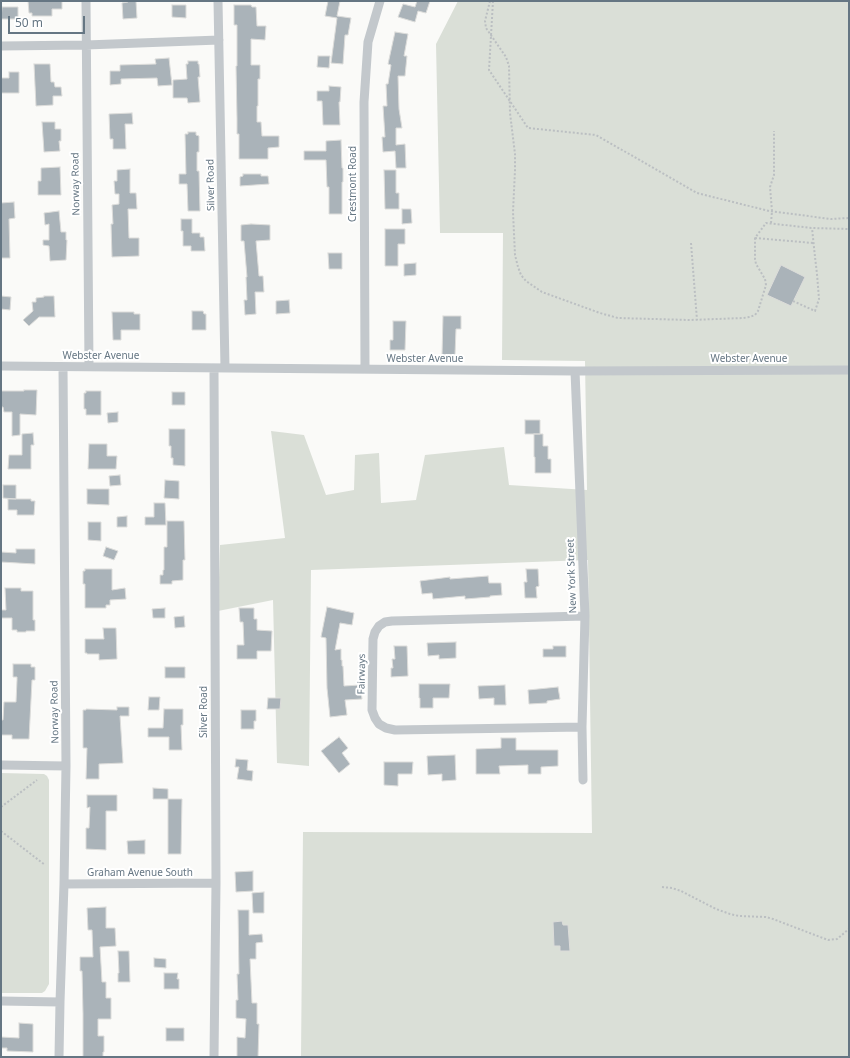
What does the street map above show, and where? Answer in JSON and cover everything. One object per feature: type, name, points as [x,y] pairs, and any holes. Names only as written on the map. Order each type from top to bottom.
[{"type":"street","name":"Norway Road","points":[[86,1],[89,366]]},
{"type":"street","name":"Silver Road","points":[[218,1],[225,368]]},
{"type":"street","name":"Crestmont Road","points":[[365,369],[364,102],[368,42],[380,1]]},
{"type":"street","points":[[1,46],[86,45],[219,40]]},
{"type":"street","name":"Webster Avenue","points":[[1,366],[574,371],[849,370]]},
{"type":"street","name":"Norway Road","points":[[59,1057],[66,766],[63,367]]},
{"type":"street","name":"Silver Road","points":[[214,368],[216,883],[214,1057]]},
{"type":"street","name":"New York Street","points":[[574,371],[584,616],[582,727],[583,780]]},
{"type":"street","name":"Fairways","points":[[582,727],[394,730],[386,728],[379,724],[372,710],[373,639],[379,626],[386,622],[392,621],[584,616]]},
{"type":"street","points":[[1,765],[66,766]]},
{"type":"street","name":"Graham Avenue South","points":[[64,884],[216,883]]},
{"type":"street","points":[[1,1001],[60,1002]]},
{"type":"path","points":[[490,1],[485,21],[486,28],[506,56],[509,66],[510,113],[515,154],[513,212],[515,255],[521,275],[526,281],[542,292],[618,318],[697,320],[750,317],[758,312],[766,285],[765,279],[754,259],[755,238],[766,223],[812,228],[849,229]]},
{"type":"path","points":[[493,1],[489,70],[528,128],[596,135],[698,193],[772,211],[831,219],[849,218]]},
{"type":"path","points":[[771,224],[772,211],[770,187],[774,175],[774,131]]},
{"type":"path","points":[[793,302],[815,311],[817,306],[817,274],[812,228]]},
{"type":"path","points":[[755,238],[813,243]]},
{"type":"path","points":[[691,243],[697,320]]},
{"type":"path","points":[[1,807],[37,780]]},
{"type":"path","points":[[1,831],[45,865]]},
{"type":"path","points":[[662,887],[681,891],[716,909],[730,914],[739,916],[766,917],[828,940],[837,939],[849,929]]},
{"type":"shaded area","points":[[458,1],[849,1],[849,1057],[301,1057],[303,832],[592,833],[588,560],[311,570],[309,766],[277,763],[273,600],[218,611],[220,545],[285,538],[271,431],[304,435],[326,495],[354,490],[355,455],[379,453],[381,503],[416,500],[425,455],[504,447],[509,485],[587,490],[585,361],[502,360],[503,233],[440,233],[436,44]]},
{"type":"shaded area","points":[[1,773],[44,774],[49,780],[49,984],[42,993],[1,993]]},
{"type":"building","points":[[28,1],[62,1],[62,9],[52,9],[52,16],[32,16],[32,13],[29,13]]},
{"type":"building","points":[[136,1],[137,18],[123,19],[122,3]]},
{"type":"building","points":[[328,1],[340,1],[337,16],[351,18],[348,35],[345,35],[343,64],[331,63],[337,18],[325,16]]},
{"type":"building","points":[[417,1],[430,1],[426,13],[418,11],[415,22],[398,17],[403,4],[415,7]]},
{"type":"building","points":[[172,5],[186,5],[186,18],[172,17]]},
{"type":"building","points":[[234,5],[251,5],[252,7],[256,7],[257,26],[266,26],[265,40],[251,39],[251,65],[260,65],[260,79],[258,79],[257,122],[261,122],[262,136],[279,136],[279,147],[268,148],[268,159],[239,159],[239,134],[237,134],[237,25],[234,25]]},
{"type":"building","points":[[2,7],[18,7],[18,17],[16,17],[16,19],[1,19]]},
{"type":"building","points":[[395,32],[408,34],[404,56],[407,56],[405,76],[398,76],[399,109],[402,128],[396,128],[396,145],[405,144],[406,168],[396,168],[395,151],[383,152],[382,137],[385,137],[383,106],[387,106],[386,84],[388,84],[391,65],[388,64]]},
{"type":"building","points":[[318,56],[330,56],[329,68],[317,67]]},
{"type":"building","points":[[169,58],[172,85],[158,86],[157,78],[121,79],[121,84],[110,85],[110,71],[120,71],[120,65],[156,64],[155,59]]},
{"type":"building","points":[[188,61],[198,61],[199,64],[200,77],[198,77],[200,102],[188,103],[187,98],[173,98],[173,80],[187,79],[186,64],[188,64]]},
{"type":"building","points":[[34,64],[50,64],[51,82],[54,82],[55,87],[61,87],[62,96],[53,96],[53,105],[36,106]]},
{"type":"building","points":[[9,72],[19,72],[19,93],[1,93],[1,78],[9,78]]},
{"type":"building","points":[[329,86],[341,87],[339,102],[340,125],[323,125],[322,101],[317,101],[317,91],[329,91]]},
{"type":"building","points":[[132,113],[133,124],[125,124],[126,149],[113,149],[113,139],[110,139],[109,114]]},
{"type":"building","points":[[42,122],[55,122],[55,129],[61,129],[61,141],[59,141],[60,151],[44,152]]},
{"type":"building","points":[[188,132],[196,132],[196,135],[199,136],[197,171],[199,171],[200,211],[188,211],[187,184],[179,184],[179,174],[186,174],[185,134],[188,134]]},
{"type":"building","points":[[341,140],[343,168],[342,214],[329,214],[329,187],[327,187],[326,160],[304,160],[304,151],[326,151],[326,141]]},
{"type":"building","points":[[60,167],[61,195],[38,195],[38,181],[41,181],[41,168]]},
{"type":"building","points":[[130,169],[130,193],[136,193],[137,209],[128,209],[129,238],[139,238],[139,256],[112,257],[112,205],[119,204],[119,194],[115,194],[114,181],[117,181],[117,170]]},
{"type":"building","points":[[384,170],[396,170],[396,193],[399,193],[399,209],[385,209]]},
{"type":"building","points":[[243,174],[261,174],[261,176],[268,176],[269,184],[240,186],[240,177],[243,176]]},
{"type":"building","points":[[14,202],[15,218],[9,219],[10,258],[1,258],[1,203]]},
{"type":"building","points":[[402,209],[411,209],[412,223],[402,224]]},
{"type":"building","points":[[59,211],[61,232],[66,232],[66,260],[50,261],[49,246],[43,245],[43,240],[49,240],[49,224],[45,225],[44,213]]},
{"type":"building","points":[[181,219],[192,219],[192,233],[200,233],[200,237],[204,237],[205,251],[191,251],[191,246],[183,246]]},
{"type":"building","points":[[241,225],[270,225],[270,240],[256,241],[259,276],[263,276],[264,292],[255,292],[256,314],[245,315],[244,300],[247,300],[247,277],[244,241],[241,241]]},
{"type":"building","points":[[385,229],[405,229],[405,244],[398,244],[398,266],[385,266]]},
{"type":"building","points":[[328,253],[342,253],[342,269],[329,269]]},
{"type":"building","points":[[416,263],[416,275],[404,276],[404,264]]},
{"type":"building","points":[[781,265],[805,277],[791,306],[767,295]]},
{"type":"building","points":[[1,296],[11,297],[10,310],[1,309]]},
{"type":"building","points":[[54,296],[55,317],[39,317],[29,326],[23,320],[33,311],[32,302],[36,302],[36,298]]},
{"type":"building","points":[[289,300],[290,313],[276,314],[276,301]]},
{"type":"building","points":[[192,311],[203,311],[204,314],[206,314],[206,330],[192,330]]},
{"type":"building","points":[[112,312],[134,312],[134,314],[140,314],[140,330],[121,330],[121,340],[113,340]]},
{"type":"building","points":[[443,316],[461,316],[461,329],[456,329],[455,355],[442,355]]},
{"type":"building","points":[[393,321],[406,321],[405,350],[390,350],[390,340],[393,340]]},
{"type":"building","points":[[37,390],[36,415],[20,414],[20,435],[12,436],[12,412],[4,412],[3,407],[1,407],[1,391]]},
{"type":"building","points":[[86,391],[101,391],[101,415],[86,415],[86,409],[84,409],[84,393],[86,393]]},
{"type":"building","points":[[172,392],[185,392],[185,405],[172,405]]},
{"type":"building","points":[[118,412],[118,422],[108,423],[107,413]]},
{"type":"building","points":[[525,420],[540,420],[540,434],[525,434]]},
{"type":"building","points":[[169,429],[185,429],[185,466],[173,465],[173,458],[171,458],[171,446],[169,446]]},
{"type":"building","points":[[33,433],[34,445],[31,445],[31,469],[8,469],[9,455],[22,455],[22,434]]},
{"type":"building","points":[[534,434],[543,434],[543,446],[548,446],[548,459],[551,459],[551,473],[535,473]]},
{"type":"building","points":[[89,444],[107,444],[107,456],[117,456],[116,469],[88,469]]},
{"type":"building","points":[[120,475],[121,485],[110,486],[109,476]]},
{"type":"building","points":[[165,480],[179,481],[179,499],[164,498]]},
{"type":"building","points":[[3,485],[16,485],[16,499],[3,498]]},
{"type":"building","points":[[87,489],[109,489],[109,505],[87,504]]},
{"type":"building","points":[[8,499],[31,499],[31,501],[35,501],[34,515],[17,515],[17,510],[8,510]]},
{"type":"building","points":[[154,503],[165,503],[166,525],[145,525],[145,517],[154,517]]},
{"type":"building","points":[[127,516],[127,527],[117,527],[117,517]]},
{"type":"building","points":[[167,521],[184,521],[185,560],[183,560],[183,580],[172,581],[172,584],[160,584],[160,575],[163,575],[164,570],[164,547],[167,547]]},
{"type":"building","points":[[88,522],[101,522],[101,541],[88,540]]},
{"type":"building","points":[[106,547],[118,551],[114,560],[103,556]]},
{"type":"building","points":[[16,549],[35,549],[35,564],[1,562],[1,552],[16,553]]},
{"type":"building","points":[[85,569],[112,569],[112,590],[125,588],[126,599],[110,600],[110,605],[106,605],[106,608],[85,608],[85,584],[83,584],[83,571],[85,571]]},
{"type":"building","points":[[526,569],[538,569],[539,586],[536,587],[537,598],[525,598],[524,582],[527,582]]},
{"type":"building","points":[[488,576],[489,583],[501,583],[502,595],[465,599],[465,596],[433,599],[432,593],[422,594],[420,581],[450,577],[450,579]]},
{"type":"building","points":[[5,588],[21,588],[21,591],[33,591],[33,620],[35,620],[35,631],[17,632],[17,630],[12,630],[12,618],[1,618],[1,610],[6,610]]},
{"type":"building","points":[[327,607],[354,613],[352,625],[340,623],[335,650],[341,649],[344,686],[360,685],[362,699],[345,700],[347,715],[330,717],[327,688],[326,638],[321,637]]},
{"type":"building","points":[[165,608],[165,618],[153,618],[152,609]]},
{"type":"building","points":[[239,608],[254,608],[254,619],[257,619],[257,630],[272,631],[271,651],[257,651],[257,659],[237,659],[237,645],[244,645],[243,622],[240,622]]},
{"type":"building","points":[[184,616],[185,627],[175,628],[174,617]]},
{"type":"building","points":[[103,628],[116,628],[117,659],[99,660],[99,654],[85,653],[85,639],[104,639]]},
{"type":"building","points":[[456,642],[456,658],[439,659],[439,655],[428,656],[427,643]]},
{"type":"building","points":[[394,646],[407,646],[408,676],[391,677],[391,668],[393,668],[392,659],[395,659]]},
{"type":"building","points":[[553,646],[566,646],[566,657],[543,657],[543,649],[553,649]]},
{"type":"building","points":[[13,664],[31,664],[31,667],[35,667],[35,680],[32,680],[29,739],[12,739],[12,735],[1,735],[1,720],[3,720],[4,702],[16,702],[17,677],[13,677]]},
{"type":"building","points":[[165,667],[185,667],[185,678],[165,678]]},
{"type":"building","points":[[419,684],[450,684],[449,698],[433,698],[433,708],[420,708]]},
{"type":"building","points":[[505,685],[506,705],[494,705],[494,698],[479,699],[478,686]]},
{"type":"building","points":[[558,687],[560,699],[547,701],[547,703],[529,704],[528,690]]},
{"type":"building","points":[[149,697],[160,697],[159,710],[148,710]]},
{"type":"building","points":[[268,698],[281,698],[280,709],[267,709]]},
{"type":"building","points":[[117,707],[129,707],[129,716],[120,716],[123,763],[99,764],[99,779],[86,779],[87,748],[83,748],[83,710],[117,710]]},
{"type":"building","points":[[164,709],[183,709],[183,725],[181,725],[182,750],[169,750],[169,737],[148,737],[148,728],[163,728]]},
{"type":"building","points":[[241,710],[256,710],[254,729],[241,729]]},
{"type":"building","points":[[339,737],[348,748],[342,753],[350,764],[339,773],[321,751]]},
{"type":"building","points":[[501,738],[516,738],[516,750],[558,750],[558,766],[541,767],[541,774],[528,774],[528,765],[499,766],[500,774],[476,774],[476,749],[501,748]]},
{"type":"building","points":[[455,755],[456,780],[442,781],[442,774],[428,775],[427,756]]},
{"type":"building","points":[[236,759],[248,760],[247,770],[253,771],[252,781],[237,779],[239,767],[235,767]]},
{"type":"building","points":[[384,762],[413,762],[412,774],[398,774],[398,786],[384,785]]},
{"type":"building","points":[[153,788],[168,789],[168,799],[153,799]]},
{"type":"building","points":[[87,795],[117,795],[117,811],[106,811],[106,850],[86,849],[86,828],[89,828],[90,807],[87,808]]},
{"type":"building","points":[[168,799],[182,799],[181,854],[168,854]]},
{"type":"building","points":[[145,840],[145,854],[128,854],[127,841]]},
{"type":"building","points":[[253,871],[253,891],[236,892],[235,872]]},
{"type":"building","points":[[264,892],[264,913],[253,913],[252,893]]},
{"type":"building","points":[[106,907],[106,928],[115,928],[116,946],[100,947],[102,982],[106,982],[106,998],[111,998],[111,1019],[98,1019],[98,1036],[104,1036],[103,1057],[83,1057],[82,971],[80,971],[80,957],[93,957],[92,930],[88,930],[87,908]]},
{"type":"building","points":[[238,910],[249,910],[249,935],[262,934],[263,942],[256,943],[256,959],[250,959],[252,1003],[257,1003],[257,1024],[259,1024],[258,1057],[237,1057],[237,1037],[245,1038],[246,1019],[236,1018],[236,1000],[238,1000],[237,974],[239,974]]},
{"type":"building","points":[[562,921],[563,925],[568,925],[570,951],[560,951],[560,946],[554,946],[553,922]]},
{"type":"building","points":[[118,951],[129,951],[130,982],[118,982]]},
{"type":"building","points":[[154,958],[166,959],[166,968],[154,967]]},
{"type":"building","points":[[164,973],[178,973],[177,979],[179,979],[179,989],[164,989]]},
{"type":"building","points":[[19,1023],[33,1024],[33,1052],[7,1051],[7,1048],[1,1048],[1,1037],[19,1038]]},
{"type":"building","points":[[166,1028],[184,1028],[184,1041],[166,1041]]}]
